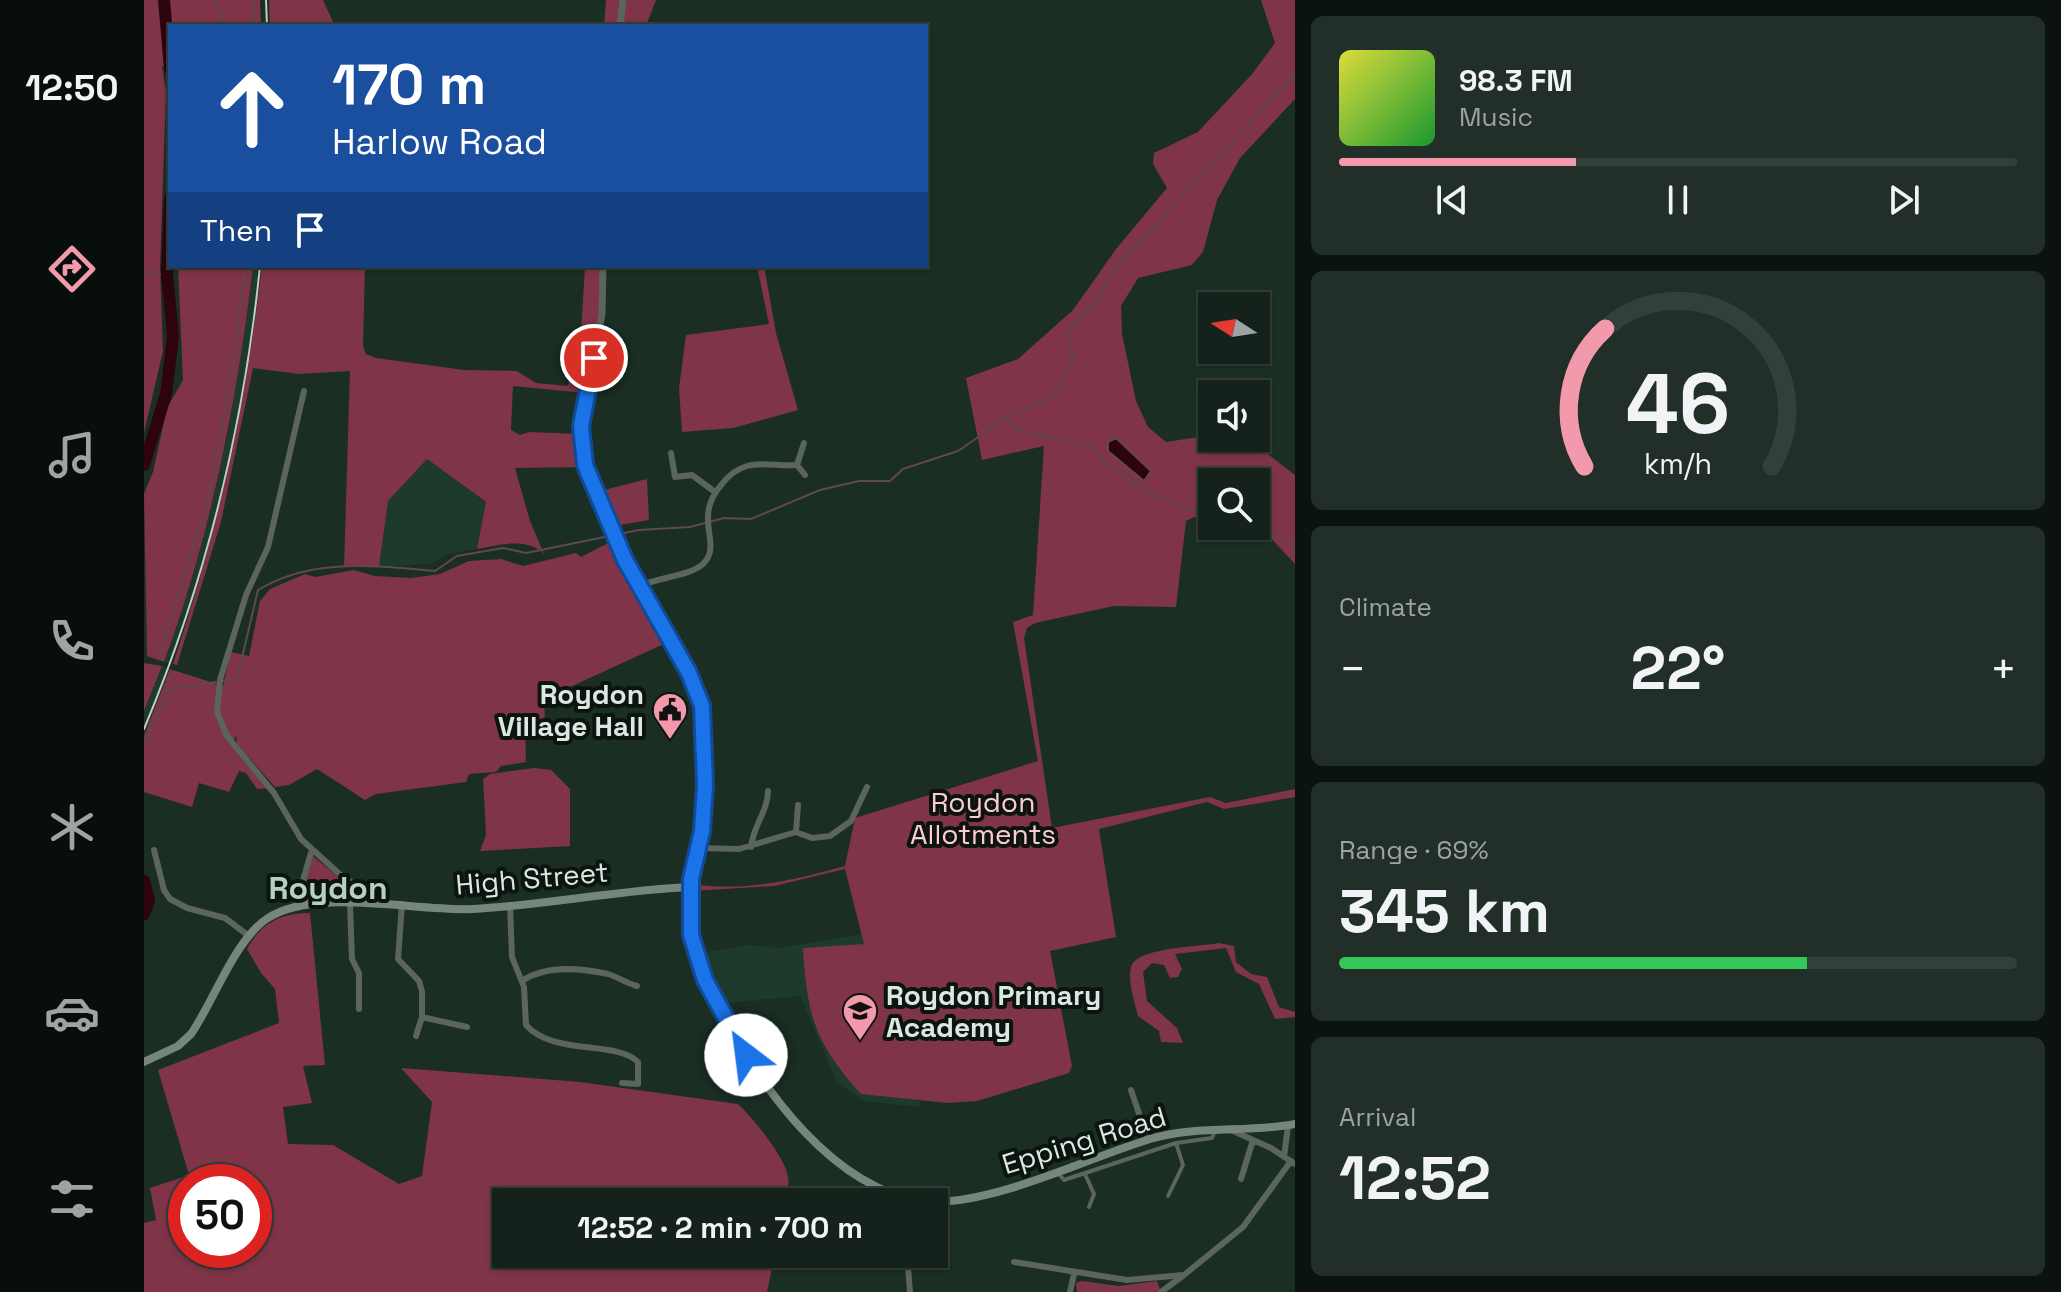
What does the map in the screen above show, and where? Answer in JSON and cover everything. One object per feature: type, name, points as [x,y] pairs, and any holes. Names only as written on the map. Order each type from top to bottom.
[{"type":"main road","name":"High Street","points":[[144,1062],[178,1046],[191,1034],[249,936],[266,919],[295,908],[378,903],[453,909],[691,887]]},
{"type":"main road","points":[[691,887],[691,935],[698,965],[739,1044],[791,1120],[814,1142],[878,1188]]},
{"type":"main road","name":"Epping Road","points":[[948,1200],[1058,1173],[1148,1140],[1216,1129],[1292,1125]]},
{"type":"street","points":[[620,24],[623,0]]},
{"type":"street","points":[[603,268],[602,314],[584,404],[581,446],[597,501],[638,587],[689,673],[702,706],[706,767],[691,887]]},
{"type":"street","points":[[304,391],[268,547],[246,595],[217,701],[220,723],[256,770],[301,839],[345,879],[373,894],[378,903]]},
{"type":"street","points":[[797,465],[804,443]]},
{"type":"street","points":[[671,453],[675,477],[692,475],[715,492]]},
{"type":"street","points":[[638,587],[700,567],[708,558],[711,536],[706,512],[715,492],[745,466],[797,465]]},
{"type":"street","points":[[797,465],[805,475]]},
{"type":"street","points":[[796,832],[804,837],[830,836],[851,821],[867,787]]},
{"type":"street","points":[[751,847],[752,830],[768,802],[768,791]]},
{"type":"street","points":[[796,832],[798,805]]},
{"type":"street","points":[[698,848],[751,847],[796,832]]},
{"type":"street","points":[[295,908],[312,849]]},
{"type":"street","points":[[154,850],[164,890],[170,899],[187,908],[225,918],[249,936]]},
{"type":"street","points":[[350,904],[352,959],[359,973],[359,1009]]},
{"type":"street","points":[[402,904],[398,959],[419,981],[422,1017],[416,1036]]},
{"type":"street","points":[[510,905],[512,957],[522,981],[523,1015],[532,1032],[570,1045],[630,1054],[638,1062],[638,1084],[622,1083]]},
{"type":"street","points":[[522,981],[540,971],[561,970],[606,974],[637,986]]},
{"type":"street","points":[[422,1017],[467,1027]]},
{"type":"street","points":[[1131,1090],[1148,1140]]},
{"type":"street","points":[[1157,1275],[1162,1291],[1243,1227],[1290,1161],[1292,1125]]},
{"type":"street","points":[[1058,1173],[1064,1180],[1176,1143],[1212,1138],[1216,1129]]},
{"type":"street","points":[[1230,1130],[1290,1161]]},
{"type":"street","points":[[1241,1179],[1253,1140]]},
{"type":"street","points":[[1168,1196],[1183,1165],[1176,1143]]},
{"type":"street","points":[[1085,1174],[1094,1194],[1089,1207]]},
{"type":"street","points":[[1014,1262],[1074,1274],[1127,1280],[1184,1275]]},
{"type":"street","points":[[909,1268],[911,1288],[919,1292]]},
{"type":"street","points":[[1070,1292],[1074,1274]]},
{"type":"shaded area","points":[[253,268],[262,268],[231,463],[197,590],[171,665],[164,662],[194,571],[228,433]]},
{"type":"shaded area","points":[[1116,438],[1151,471],[1144,481],[1108,451],[1108,442]]},
{"type":"shaded area","points":[[427,459],[486,503],[477,549],[446,554],[431,564],[379,567],[388,501]]},
{"type":"shaded area","points":[[162,666],[170,669],[144,736],[144,711]]},
{"type":"shaded area","name":"Roydon Primary Academy","points":[[866,933],[921,1107],[863,1101],[837,1082],[800,996],[725,1003],[708,968],[706,952],[749,945],[779,948]]},
{"type":"green space","points":[[144,0],[260,0],[261,24],[168,24],[168,69],[162,66],[166,92],[160,268],[163,351],[144,433]]},
{"type":"green space","points":[[269,0],[323,0],[334,24],[270,24]]},
{"type":"green space","points":[[606,0],[656,0],[647,24],[604,24]]},
{"type":"green space","name":"Roydon Allotments","points":[[1261,0],[1295,0],[1295,99],[1240,158],[1217,200],[1203,252],[1192,265],[1138,278],[1121,306],[1122,334],[1136,401],[1148,427],[1166,442],[1198,437],[1198,452],[1265,452],[1295,475],[1295,564],[1270,537],[1270,468],[1198,468],[1198,517],[1186,521],[1176,607],[1114,606],[1035,623],[1027,628],[1024,638],[1052,828],[1210,797],[1226,803],[1295,789],[1295,797],[1224,809],[1207,802],[1099,829],[1116,937],[1050,951],[1072,1066],[1069,1073],[977,1101],[948,1103],[861,1094],[833,1059],[816,1027],[807,992],[803,948],[864,944],[845,869],[774,886],[692,891],[693,884],[750,886],[845,866],[855,818],[1038,761],[1013,622],[1033,615],[1044,446],[982,460],[966,378],[1018,359],[1073,310],[1116,249],[1167,188],[1153,164],[1154,153],[1198,132],[1253,73],[1275,43]]},
{"type":"green space","points":[[178,268],[253,268],[239,367],[209,516],[164,662],[147,656],[144,494],[153,472],[167,408],[183,380]]},
{"type":"green space","points":[[262,268],[365,268],[363,346],[366,354],[464,370],[517,371],[536,383],[567,386],[579,365],[585,268],[602,268],[602,314],[586,393],[513,386],[511,430],[520,435],[529,432],[579,434],[583,467],[515,468],[530,521],[544,554],[521,544],[477,549],[486,502],[427,459],[388,501],[379,567],[344,566],[350,371],[299,374],[253,368],[221,522],[177,665],[173,664],[203,566],[228,468]]},
{"type":"green space","points":[[757,268],[764,268],[776,333],[798,410],[733,428],[682,432],[679,388],[686,335],[769,324]]},
{"type":"green space","points":[[647,479],[649,520],[614,526],[600,491]]},
{"type":"green space","points":[[614,540],[666,643],[544,699],[545,722],[525,725],[526,762],[501,766],[496,772],[469,774],[466,782],[376,794],[365,800],[317,769],[289,785],[275,787],[237,744],[236,734],[233,745],[271,788],[257,789],[246,773],[239,771],[229,792],[199,783],[192,807],[144,792],[144,736],[170,669],[223,686],[231,652],[249,656],[260,601],[270,589],[305,574],[315,577],[354,570],[375,576],[411,578],[440,574],[469,561],[501,559],[523,566],[576,553],[581,557]]},
{"type":"green space","points":[[144,663],[162,666],[144,711]]},
{"type":"green space","points":[[534,768],[551,770],[570,789],[570,846],[480,851],[486,835],[483,779],[490,774]]},
{"type":"green space","points":[[313,856],[348,885],[368,897],[299,902]]},
{"type":"green space","points":[[310,913],[325,1065],[303,1066],[312,1103],[283,1107],[288,1144],[333,1145],[399,1184],[422,1176],[432,1102],[401,1068],[580,1082],[738,1104],[781,1159],[786,1169],[788,1188],[492,1188],[492,1268],[772,1268],[767,1292],[144,1292],[144,1223],[156,1220],[150,1188],[168,1182],[168,1268],[272,1268],[272,1164],[186,1164],[158,1070],[279,1023],[275,989],[247,949],[264,928],[278,919]]},
{"type":"green space","points":[[1219,943],[1234,946],[1236,962],[1251,974],[1267,977],[1279,1007],[1295,1012],[1295,1017],[1275,1019],[1259,984],[1236,972],[1226,948],[1175,954],[1182,969],[1178,977],[1170,978],[1164,965],[1152,963],[1143,972],[1147,1001],[1177,1028],[1183,1043],[1161,1042],[1159,1031],[1138,1016],[1131,985],[1131,967],[1144,955]]},
{"type":"green space","points":[[1082,1281],[1119,1286],[1157,1281],[1160,1289],[1157,1292],[1077,1292],[1076,1283]]},
{"type":"waterway","points":[[164,0],[168,45]]},
{"type":"waterway","points":[[213,0],[221,13],[221,24]]},
{"type":"waterway","points":[[253,24],[255,0]]},
{"type":"waterway","points":[[222,681],[237,679],[258,590],[300,572],[344,566],[435,571],[457,556],[503,548],[526,553],[639,530],[690,527],[724,518],[751,519],[820,490],[859,481],[890,481],[903,469],[958,451],[1006,418],[1056,395],[1073,358],[1069,328],[1101,296],[1113,271],[1295,74]]},
{"type":"waterway","points":[[144,465],[166,394],[173,336],[167,275],[168,249]]},
{"type":"waterway","points":[[160,654],[209,496],[233,369],[245,268]]},
{"type":"waterway","points":[[144,271],[161,274]]},
{"type":"waterway","points":[[1006,418],[1019,430],[1091,446],[1109,467],[1154,495],[1195,512],[1198,509]]},
{"type":"waterway","points":[[1270,532],[1292,544],[1295,552]]},
{"type":"waterway","points":[[144,745],[169,689],[216,682]]},
{"type":"waterway","points":[[144,881],[149,900],[144,914]]},
{"type":"railway","points":[[266,0],[267,24]]},
{"type":"railway","points":[[144,729],[186,617],[219,502],[244,385],[260,268]]},
{"type":"place","name":"Roydon Village Hall","points":[[670,741]]},
{"type":"place","name":"Roydon Primary Academy","points":[[860,1042]]},
{"type":"district","name":"Roydon","points":[[328,888]]},
{"type":"route","points":[[594,358],[581,426],[585,465],[597,501],[625,560],[689,673],[702,706],[705,786],[702,831],[691,879],[691,935],[698,965],[746,1055]]}]
